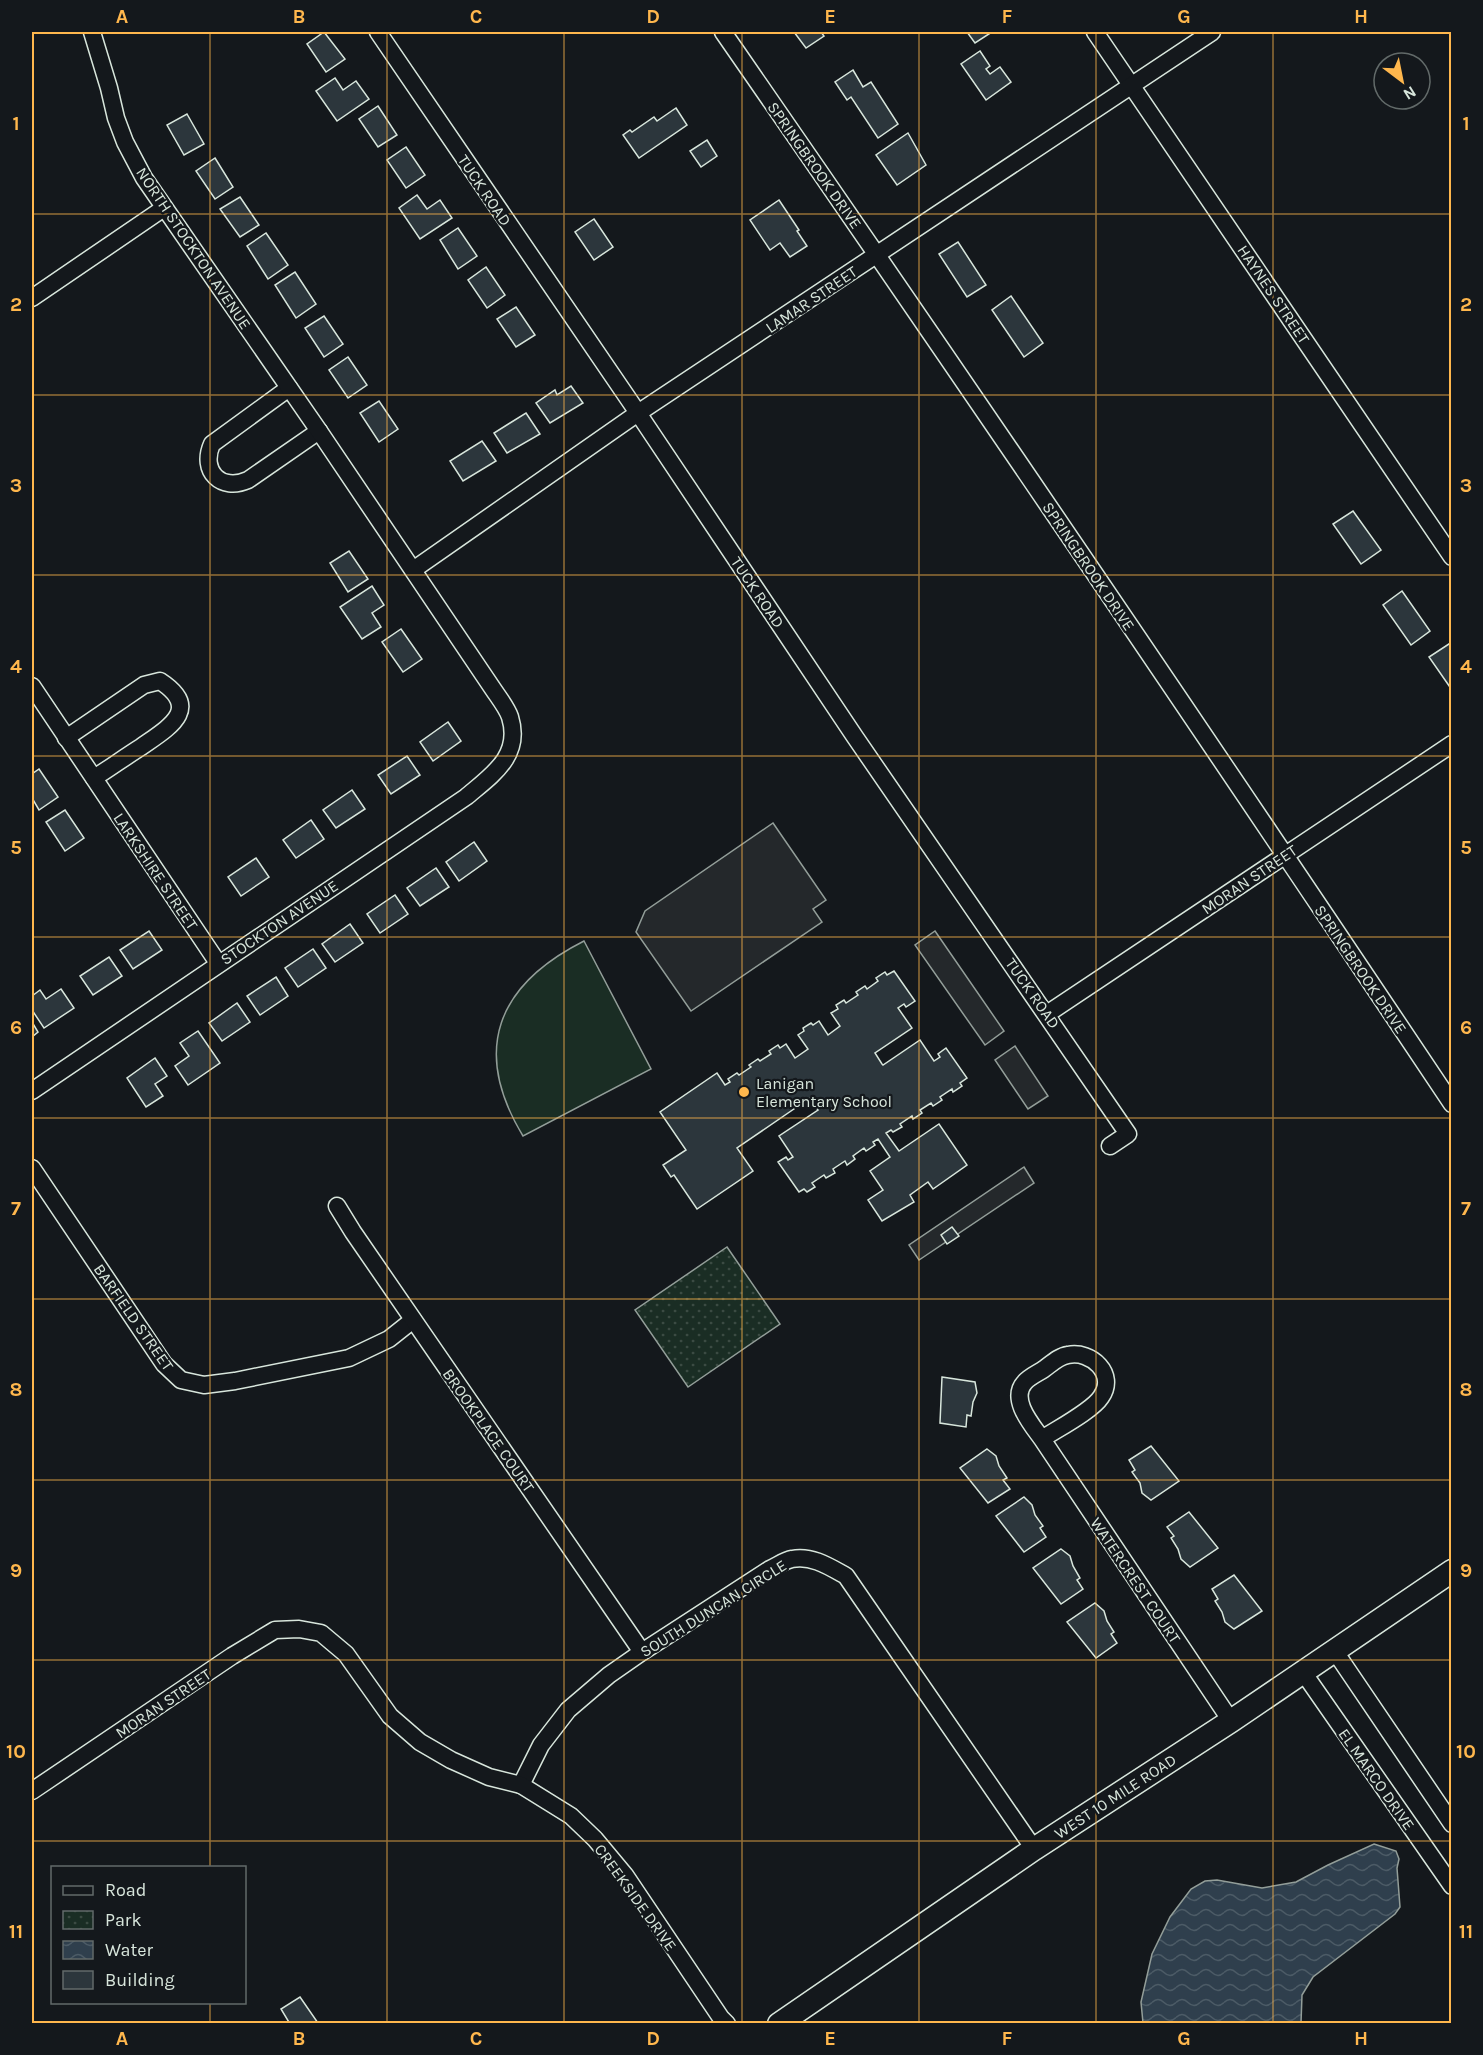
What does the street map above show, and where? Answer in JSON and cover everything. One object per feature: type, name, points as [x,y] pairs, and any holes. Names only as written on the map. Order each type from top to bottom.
[{"type":"street","name":"NORTH STOCKTON AVENUE","points":[[92,32],[116,118],[125,142],[144,178],[319,431],[510,716],[513,742]]},
{"type":"street","name":"TUCK ROAD","points":[[378,32],[638,413],[855,737],[1128,1134],[1110,1146]]},
{"type":"street","name":"SPRINGBROOK DRIVE","points":[[723,32],[878,255],[1452,1104]]},
{"type":"street","name":"HAYNES STREET","points":[[1095,32],[1452,557]]},
{"type":"street","name":"LAMAR STREET","points":[[413,570],[638,413],[1212,32]]},
{"type":"street","points":[[32,298],[164,208]]},
{"type":"street","points":[[289,388],[212,444],[208,460],[213,473],[219,480],[228,484],[239,484],[319,431]]},
{"type":"street","points":[[66,738],[144,685],[160,681],[174,690],[180,702],[178,716],[168,728],[94,778]]},
{"type":"street","name":"LARKSHIRE STREET","points":[[32,686],[218,963]]},
{"type":"street","name":"STOCKTON AVENUE","points":[[32,1091],[466,797],[503,765],[513,742]]},
{"type":"street","name":"MORAN STREET","points":[[1047,1014],[1452,744]]},
{"type":"street","name":"BARFIELD STREET","points":[[32,1168],[164,1364],[182,1380],[204,1385],[235,1381],[349,1358],[389,1339],[413,1320]]},
{"type":"street","name":"BROOKPLACE COURT","points":[[338,1206],[353,1232],[642,1652]]},
{"type":"street","name":"WATERCREST COURT","points":[[1042,1439],[1096,1403],[1103,1394],[1106,1384],[1096,1360],[1086,1355],[1065,1355],[1025,1382],[1020,1391],[1022,1410],[1231,1721]]},
{"type":"street","name":"SOUTH DUNCAN CIRCLE","points":[[521,1785],[542,1745],[568,1710],[609,1676],[770,1569],[791,1559],[809,1559],[846,1576],[858,1591],[1034,1849]]},
{"type":"street","name":"WEST 10 MILE ROAD","points":[[779,2024],[1034,1849],[1231,1721],[1452,1570]]},
{"type":"street","name":"MORAN STREET","points":[[32,1791],[275,1630],[298,1629]]},
{"type":"street","name":"CREEKSIDE DRIVE","points":[[298,1629],[321,1633],[346,1654],[390,1716],[420,1742],[451,1760],[489,1777],[521,1785],[571,1816],[595,1839],[625,1875],[727,2024]]},
{"type":"street","points":[[1334,1650],[1452,1824]]},
{"type":"street","name":"EL MARCO DRIVE","points":[[1303,1672],[1452,1886]]},
{"type":"green space","points":[[584,941],[651,1069],[523,1136],[507,1105],[498,1075],[497,1048],[501,1023],[513,999],[530,978],[554,958]]},
{"type":"green space","points":[[727,1247],[780,1324],[688,1387],[635,1310]]},
{"type":"shaded area","points":[[773,823],[826,900],[813,909],[822,922],[691,1011],[636,932],[645,911]]},
{"type":"shaded area","points":[[935,931],[1004,1031],[985,1045],[915,945]]},
{"type":"shaded area","points":[[1015,1046],[1048,1096],[1028,1109],[995,1060]]},
{"type":"shaded area","points":[[1024,1167],[1034,1183],[919,1260],[909,1245]]},
{"type":"water","points":[[1374,1844],[1396,1851],[1399,1859],[1397,1868],[1400,1907],[1395,1914],[1313,1977],[1302,1995],[1301,2023],[1143,2023],[1141,2002],[1152,1954],[1170,1917],[1191,1889],[1205,1881],[1217,1880],[1262,1888],[1296,1882]]},
{"type":"building","points":[[324,32],[345,59],[326,72],[307,44]]},
{"type":"building","points":[[794,32],[821,32],[824,36],[806,48]]},
{"type":"building","points":[[967,32],[992,32],[975,43]]},
{"type":"building","points":[[980,51],[990,66],[986,69],[990,74],[1000,67],[1011,82],[986,100],[961,64]]},
{"type":"building","points":[[853,70],[863,87],[871,82],[898,124],[878,138],[851,97],[847,100],[835,82]]},
{"type":"building","points":[[335,78],[343,90],[356,81],[369,99],[337,121],[316,91]]},
{"type":"building","points":[[378,106],[397,135],[378,147],[359,119]]},
{"type":"building","points":[[676,108],[687,125],[639,158],[623,135],[630,130],[632,132],[654,117],[657,121]]},
{"type":"building","points":[[187,114],[204,144],[184,155],[167,125]]},
{"type":"building","points":[[908,133],[926,165],[897,185],[876,155]]},
{"type":"building","points":[[707,140],[717,156],[701,167],[690,151]]},
{"type":"building","points":[[406,147],[425,175],[406,188],[387,160]]},
{"type":"building","points":[[215,158],[233,187],[215,199],[196,171]]},
{"type":"building","points":[[417,195],[427,209],[440,200],[452,218],[420,239],[399,208]]},
{"type":"building","points":[[240,197],[259,225],[240,237],[220,209]]},
{"type":"building","points":[[779,200],[807,246],[790,257],[780,243],[770,250],[750,220]]},
{"type":"building","points":[[594,219],[613,247],[594,260],[575,232]]},
{"type":"building","points":[[458,228],[477,256],[458,269],[440,240]]},
{"type":"building","points":[[266,233],[288,265],[268,279],[247,246]]},
{"type":"building","points":[[958,242],[986,285],[967,297],[939,254]]},
{"type":"building","points":[[486,267],[505,295],[487,308],[468,280]]},
{"type":"building","points":[[295,272],[316,304],[296,318],[275,285]]},
{"type":"building","points":[[1011,296],[1043,343],[1024,357],[992,310]]},
{"type":"building","points":[[516,307],[535,335],[516,347],[497,319]]},
{"type":"building","points":[[324,316],[343,344],[324,357],[305,328]]},
{"type":"building","points":[[348,357],[367,385],[348,398],[329,370]]},
{"type":"building","points":[[571,386],[583,403],[550,423],[536,403],[555,390],[557,395]]},
{"type":"building","points":[[379,401],[398,429],[379,442],[360,413]]},
{"type":"building","points":[[526,413],[540,434],[507,453],[494,433]]},
{"type":"building","points":[[482,441],[496,461],[463,481],[450,461]]},
{"type":"building","points":[[1353,511],[1381,550],[1361,564],[1333,524]]},
{"type":"building","points":[[349,551],[368,579],[348,592],[330,563]]},
{"type":"building","points":[[372,586],[384,605],[372,613],[381,627],[362,639],[340,607]]},
{"type":"building","points":[[1402,591],[1430,631],[1411,645],[1383,605]]},
{"type":"building","points":[[401,629],[422,659],[403,672],[382,642]]},
{"type":"building","points":[[1452,642],[1452,690],[1429,657]]},
{"type":"building","points":[[448,722],[461,741],[433,761],[420,742]]},
{"type":"building","points":[[407,756],[420,775],[391,794],[378,775]]},
{"type":"building","points":[[39,769],[58,797],[39,810],[32,798],[32,774]]},
{"type":"building","points":[[352,790],[365,809],[336,828],[323,810]]},
{"type":"building","points":[[65,810],[84,838],[65,851],[46,822]]},
{"type":"building","points":[[311,820],[324,839],[296,858],[283,840]]},
{"type":"building","points":[[474,842],[487,861],[459,881],[446,862]]},
{"type":"building","points":[[256,858],[269,877],[241,896],[228,877]]},
{"type":"building","points":[[436,868],[449,887],[420,906],[407,888]]},
{"type":"building","points":[[395,895],[408,914],[380,933],[367,914]]},
{"type":"building","points":[[350,924],[363,943],[335,962],[322,944]]},
{"type":"building","points":[[149,931],[162,950],[133,969],[120,950]]},
{"type":"building","points":[[313,949],[326,968],[298,987],[285,968]]},
{"type":"building","points":[[109,957],[122,976],[93,995],[80,976]]},
{"type":"building","name":"Lanigan Elementary School","points":[[894,971],[915,1001],[906,1007],[904,1004],[898,1008],[912,1028],[875,1053],[882,1064],[920,1040],[934,1061],[940,1057],[938,1054],[946,1048],[967,1078],[960,1083],[962,1086],[940,1097],[942,1100],[933,1106],[931,1103],[920,1110],[922,1113],[900,1124],[902,1127],[886,1133],[899,1151],[939,1124],[967,1165],[933,1189],[928,1182],[910,1195],[914,1202],[882,1221],[868,1200],[883,1190],[870,1171],[890,1157],[878,1139],[873,1142],[875,1145],[866,1151],[864,1148],[853,1156],[855,1159],[847,1165],[845,1161],[833,1169],[835,1173],[826,1178],[824,1175],[812,1183],[815,1187],[807,1192],[804,1189],[799,1192],[778,1162],[786,1157],[788,1160],[793,1157],[779,1136],[818,1110],[810,1098],[737,1148],[753,1171],[697,1209],[674,1175],[671,1177],[663,1165],[686,1150],[660,1112],[717,1073],[725,1085],[730,1082],[728,1079],[751,1067],[749,1065],[758,1059],[760,1061],[771,1054],[769,1051],[778,1045],[780,1048],[786,1044],[795,1058],[808,1049],[798,1035],[804,1031],[803,1028],[819,1021],[828,1035],[840,1026],[831,1013],[838,1009],[836,1005],[844,1000],[846,1003],[858,995],[856,992],[865,986],[867,989],[878,981],[876,978],[885,972],[887,975]]},
{"type":"building","points":[[276,977],[288,996],[260,1015],[247,996]]},
{"type":"building","points":[[61,989],[74,1008],[44,1028],[32,1010],[32,996],[40,990],[46,999]]},
{"type":"building","points":[[237,1003],[250,1022],[222,1041],[209,1023]]},
{"type":"building","points":[[32,1022],[38,1032],[32,1037]]},
{"type":"building","points":[[198,1031],[220,1063],[188,1085],[175,1066],[189,1056],[180,1043]]},
{"type":"building","points":[[155,1058],[167,1076],[155,1084],[163,1096],[146,1107],[127,1078]]},
{"type":"building","points":[[952,1227],[959,1236],[947,1244],[941,1235]]},
{"type":"building","points":[[942,1377],[975,1382],[977,1393],[971,1416],[967,1415],[966,1427],[940,1423]]},
{"type":"building","points":[[1151,1446],[1179,1481],[1151,1500],[1142,1493],[1140,1483],[1132,1472],[1135,1470],[1129,1460]]},
{"type":"building","points":[[987,1449],[996,1456],[1007,1478],[1003,1480],[1010,1489],[988,1503],[960,1468]]},
{"type":"building","points":[[1024,1497],[1032,1505],[1035,1515],[1043,1526],[1040,1528],[1046,1537],[1024,1552],[996,1516]]},
{"type":"building","points":[[1189,1512],[1218,1548],[1190,1567],[1181,1559],[1171,1538],[1174,1536],[1167,1527]]},
{"type":"building","points":[[1061,1549],[1070,1556],[1080,1578],[1077,1580],[1083,1589],[1061,1604],[1033,1568]]},
{"type":"building","points":[[1234,1575],[1262,1611],[1234,1629],[1225,1622],[1215,1601],[1218,1599],[1212,1589]]},
{"type":"building","points":[[1095,1603],[1104,1611],[1114,1632],[1111,1634],[1117,1643],[1096,1658],[1067,1622]]},
{"type":"building","points":[[300,1997],[318,2023],[290,2024],[281,2009]]},
{"type":"place","name":"Lanigan Elementary School","points":[[744,1092]]}]
